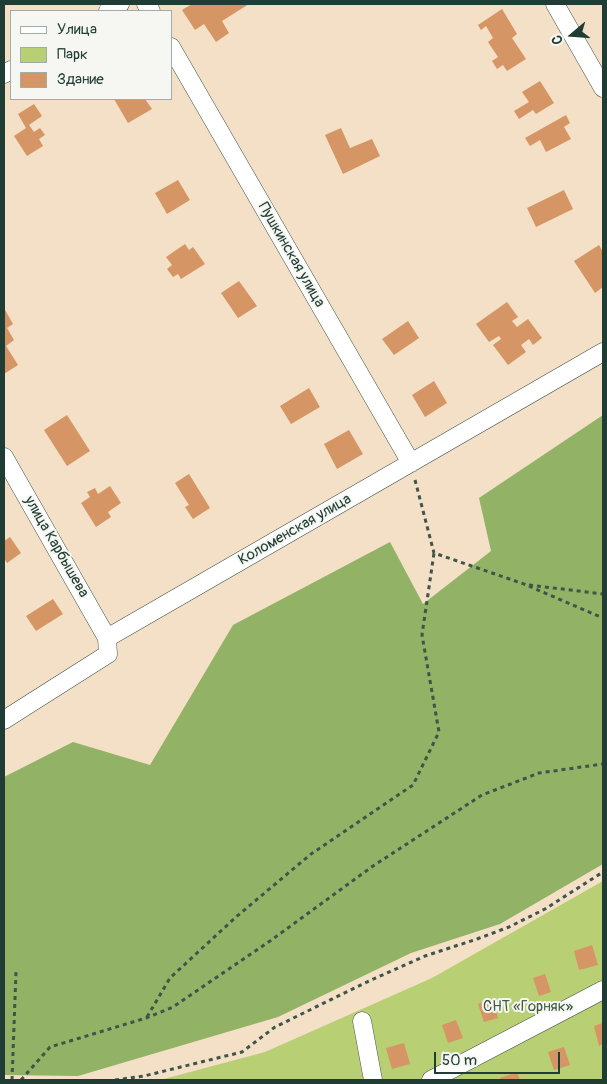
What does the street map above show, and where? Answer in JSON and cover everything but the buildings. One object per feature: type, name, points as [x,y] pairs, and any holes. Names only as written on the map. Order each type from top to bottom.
[{"type":"street","points":[[555,4],[603,88]]},
{"type":"street","name":"Пушкинская улица","points":[[172,49],[411,463]]},
{"type":"street","name":"Коломенская улица","points":[[108,638],[603,352]]},
{"type":"street","name":"улица Карбышева","points":[[4,457],[108,638]]},
{"type":"street","points":[[4,720],[108,654],[108,638]]},
{"type":"street","points":[[431,1080],[603,990]]},
{"type":"street","points":[[362,1021],[373,1080]]},
{"type":"path","points":[[146,1018],[170,978],[236,917],[310,854],[413,786],[439,732],[422,635],[434,553],[411,463]]},
{"type":"path","points":[[434,553],[524,584],[603,618]]},
{"type":"path","points":[[524,584],[603,594]]},
{"type":"path","points":[[20,1080],[50,1047],[146,1018],[173,1007],[270,942],[373,866],[482,795],[539,773],[603,764]]},
{"type":"path","points":[[115,1080],[144,1076],[242,1052],[275,1027],[425,956],[509,927],[545,909],[603,872]]},
{"type":"path","points":[[12,1080],[16,972]]},
{"type":"green space","points":[[603,415],[603,864],[500,924],[411,953],[278,1017],[78,1076],[4,1075],[4,777],[73,742],[150,765],[233,625],[390,542],[423,604],[491,551],[479,498]]},
{"type":"green space","name":"СНТ «Горняк»","points":[[603,881],[603,1080],[160,1080],[265,1052],[432,978]]}]
